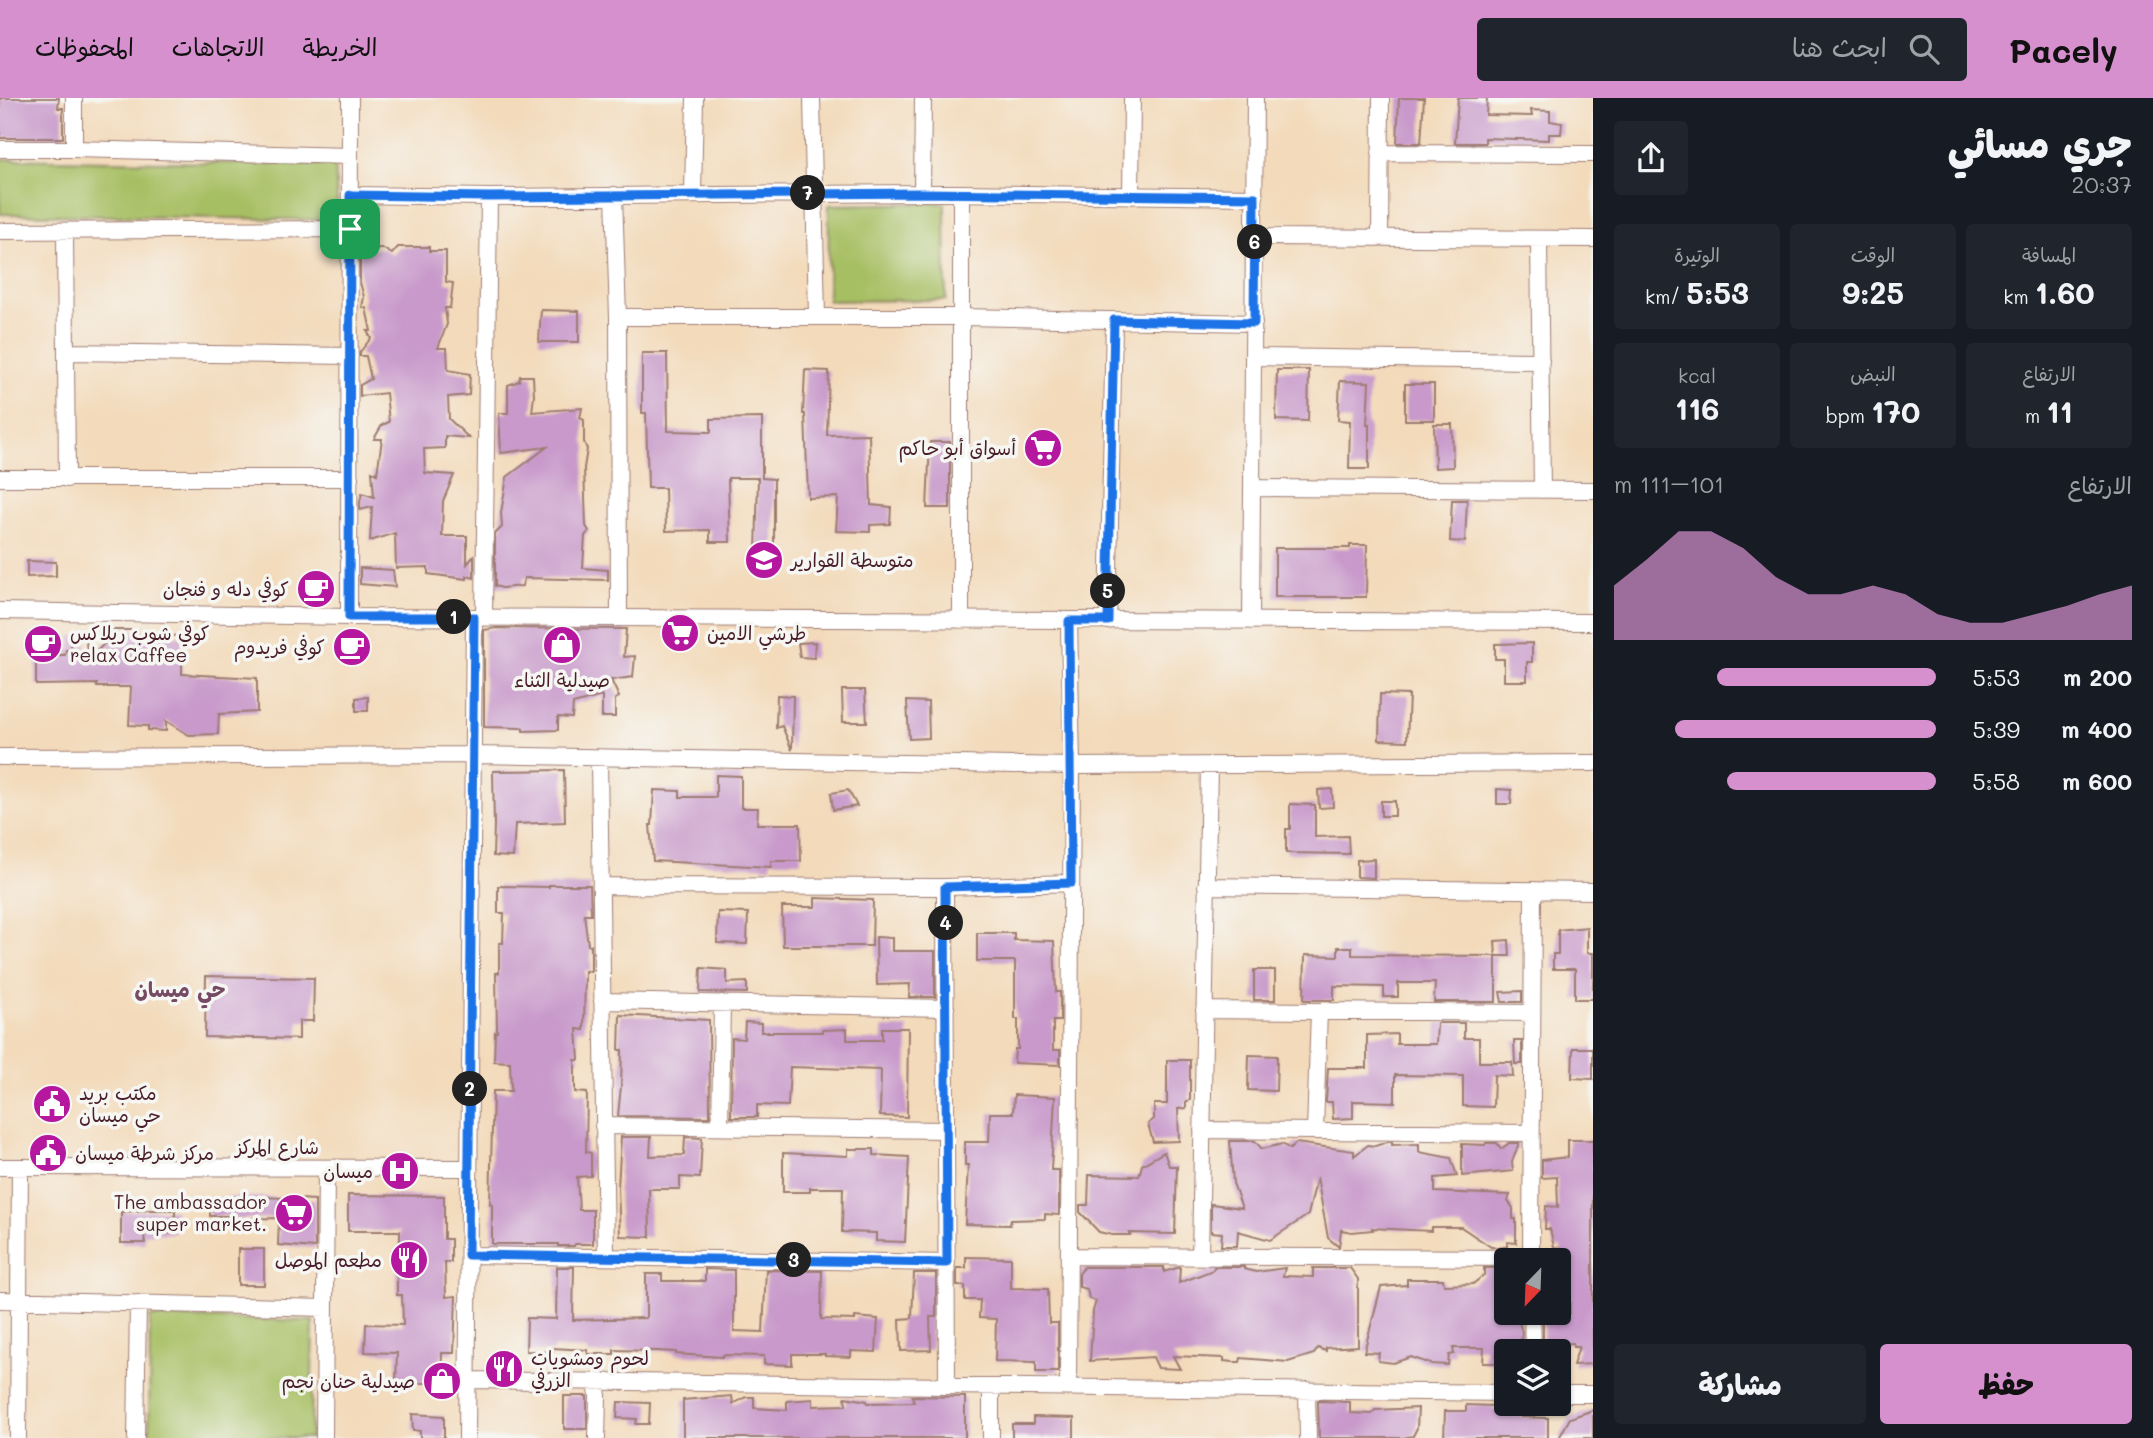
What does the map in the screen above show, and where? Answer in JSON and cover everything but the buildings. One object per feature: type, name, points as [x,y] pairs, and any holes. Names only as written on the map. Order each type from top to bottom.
[{"type":"street","points":[[74,98],[74,149]]},
{"type":"street","points":[[349,617],[350,98]]},
{"type":"street","points":[[693,194],[695,98]]},
{"type":"street","points":[[812,98],[817,317]]},
{"type":"street","points":[[922,193],[923,98]]},
{"type":"street","points":[[1131,196],[1132,98]]},
{"type":"street","points":[[1251,621],[1255,98]]},
{"type":"street","points":[[1380,238],[1381,98]]},
{"type":"street","points":[[0,149],[350,156]]},
{"type":"street","points":[[1380,153],[1593,154]]},
{"type":"street","points":[[350,195],[489,197],[961,193],[1255,197]]},
{"type":"street","points":[[961,193],[961,620]]},
{"type":"street","points":[[614,195],[618,317],[620,616]]},
{"type":"street","points":[[467,1438],[473,755],[489,197]]},
{"type":"street","points":[[0,230],[65,232],[350,229]]},
{"type":"street","points":[[65,232],[67,479]]},
{"type":"street","points":[[1255,237],[1593,239]]},
{"type":"street","points":[[1539,239],[1542,490]]},
{"type":"street","points":[[618,317],[962,317],[1254,323]]},
{"type":"street","points":[[1108,621],[1114,320]]},
{"type":"street","points":[[68,352],[350,356]]},
{"type":"street","points":[[1253,357],[1541,361]]},
{"type":"street","points":[[0,478],[349,478]]},
{"type":"street","points":[[1252,488],[1593,490]]},
{"type":"street","points":[[0,611],[349,617],[1593,622]]},
{"type":"street","points":[[1068,1387],[1072,766],[1069,621]]},
{"type":"street","points":[[0,757],[473,755],[1072,766],[1593,764]]},
{"type":"street","points":[[599,758],[606,1256]]},
{"type":"street","points":[[1200,1257],[1209,766]]},
{"type":"street","points":[[602,886],[945,887],[1071,883]]},
{"type":"street","points":[[1206,886],[1593,891]]},
{"type":"street","points":[[945,887],[947,1386]]},
{"type":"street","points":[[1531,1248],[1533,890]]},
{"type":"street","points":[[602,1001],[946,1009]]},
{"type":"street","points":[[720,1127],[722,1003]]},
{"type":"street","points":[[1204,1010],[1532,1013]]},
{"type":"street","points":[[1315,1131],[1319,1011]]},
{"type":"street","points":[[603,1126],[946,1130]]},
{"type":"street","points":[[1202,1130],[1531,1133]]},
{"type":"street","name":"شارع المركز","points":[[0,1167],[469,1168]]},
{"type":"street","points":[[19,1438],[20,1167]]},
{"type":"street","points":[[324,1438],[326,1168]]},
{"type":"street","points":[[468,1255],[947,1263]]},
{"type":"street","points":[[1070,1256],[1494,1259]]},
{"type":"street","points":[[0,1300],[325,1308]]},
{"type":"street","points":[[136,1438],[138,1303]]},
{"type":"street","points":[[467,1380],[1494,1393]]},
{"type":"street","points":[[596,1381],[597,1438]]},
{"type":"street","points":[[991,1387],[991,1438]]},
{"type":"street","points":[[1307,1390],[1308,1438]]},
{"type":"street","points":[[1571,1394],[1593,1394]]},
{"type":"green space","points":[[0,159],[335,165],[338,220],[0,214]]},
{"type":"green space","points":[[945,203],[946,300],[828,301],[829,205]]},
{"type":"green space","points":[[150,1317],[313,1321],[311,1438],[149,1438]]},
{"type":"place","name":"أسواق أبو حاكم","points":[[1043,448]]},
{"type":"place","name":"متوسطة القوارير","points":[[764,560]]},
{"type":"place","name":"كوفي دله و فنجان","points":[[316,589]]},
{"type":"place","name":"طرشي الامين","points":[[680,633]]},
{"type":"place","name":"كوفي شوب ريلاكس relax Caffee","points":[[43,644]]},
{"type":"place","name":"صيدلية الثناء","points":[[562,645]]},
{"type":"place","name":"كوفي فريدوم","points":[[352,647]]},
{"type":"place","name":"مكتب بريد حي ميسان","points":[[52,1104]]},
{"type":"place","name":"مركز شرطة ميسان","points":[[48,1153]]},
{"type":"place","name":"ميسان","points":[[400,1171]]},
{"type":"place","name":"The ambassador super market.","points":[[294,1213]]},
{"type":"place","name":"مطعم الموصل","points":[[409,1260]]},
{"type":"place","name":"لحوم ومشويات الزرفي","points":[[504,1369]]},
{"type":"place","name":"صيدلية حنان نجم","points":[[442,1381]]},
{"type":"district","name":"حي ميسان","points":[[180,990]]},
{"type":"route","points":[[922,193],[1255,197],[1254,323],[1114,320],[1108,621],[1069,621],[1071,883],[945,887],[947,1263],[468,1255],[474,617],[349,617],[350,229],[350,195],[489,197],[922,193]]}]
